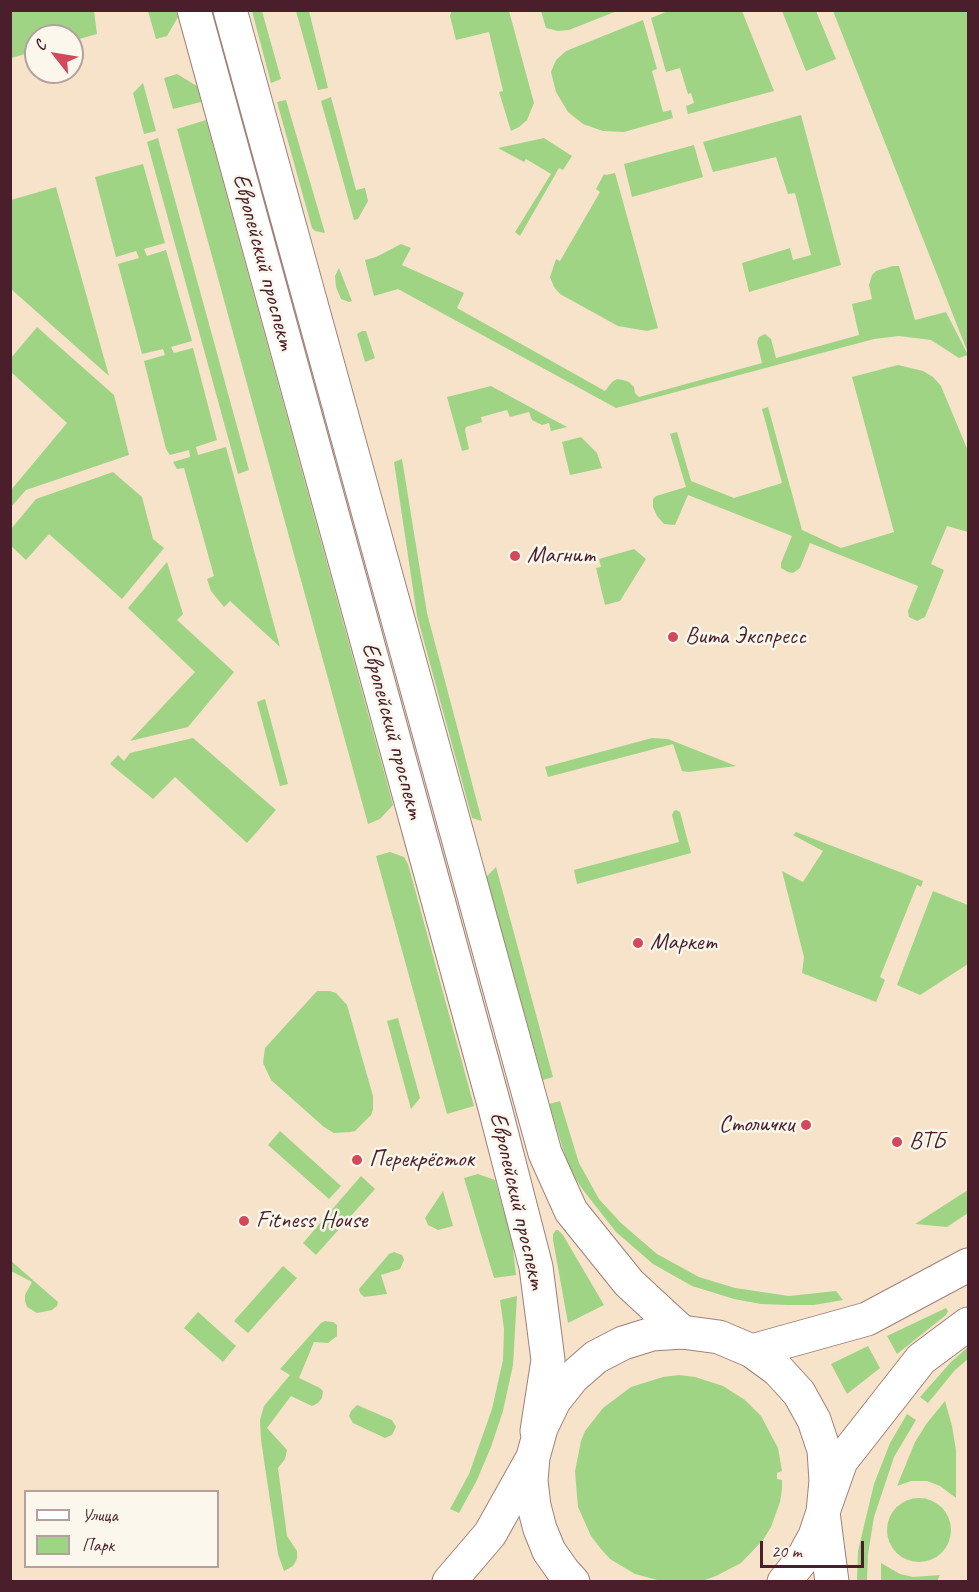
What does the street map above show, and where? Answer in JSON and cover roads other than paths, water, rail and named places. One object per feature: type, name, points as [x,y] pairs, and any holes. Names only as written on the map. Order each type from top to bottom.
[{"type":"street","name":"Европейский проспект","points":[[195,10],[536,1267],[548,1360],[533,1457]]},
{"type":"street","name":"Европейский проспект","points":[[230,10],[545,1153],[571,1211],[629,1283],[682,1332]]},
{"type":"street","points":[[752,1351],[867,1319],[969,1265]]},
{"type":"street","points":[[784,1581],[803,1558],[815,1536],[841,1461],[921,1359],[969,1324]]},
{"type":"street","points":[[573,1581],[549,1551],[534,1506],[531,1481],[533,1457],[541,1428],[554,1401],[573,1377],[596,1357],[622,1343],[652,1334],[682,1332],[719,1337],[752,1351],[778,1370],[799,1393],[814,1420],[824,1450],[826,1481],[823,1512],[832,1581]]},
{"type":"street","points":[[449,1581],[489,1534],[533,1457]]},
{"type":"place","name":"Магнит","points":[[515,556]]},
{"type":"place","name":"Вита Экспресс","points":[[673,637]]},
{"type":"place","name":"Маркет","points":[[638,943]]},
{"type":"place","name":"Столички","points":[[806,1125]]},
{"type":"place","name":"ВТБ","points":[[897,1142]]},
{"type":"place","name":"Перекрёсток","points":[[357,1160]]},
{"type":"place","name":"Fitness House","points":[[244,1221]]}]
